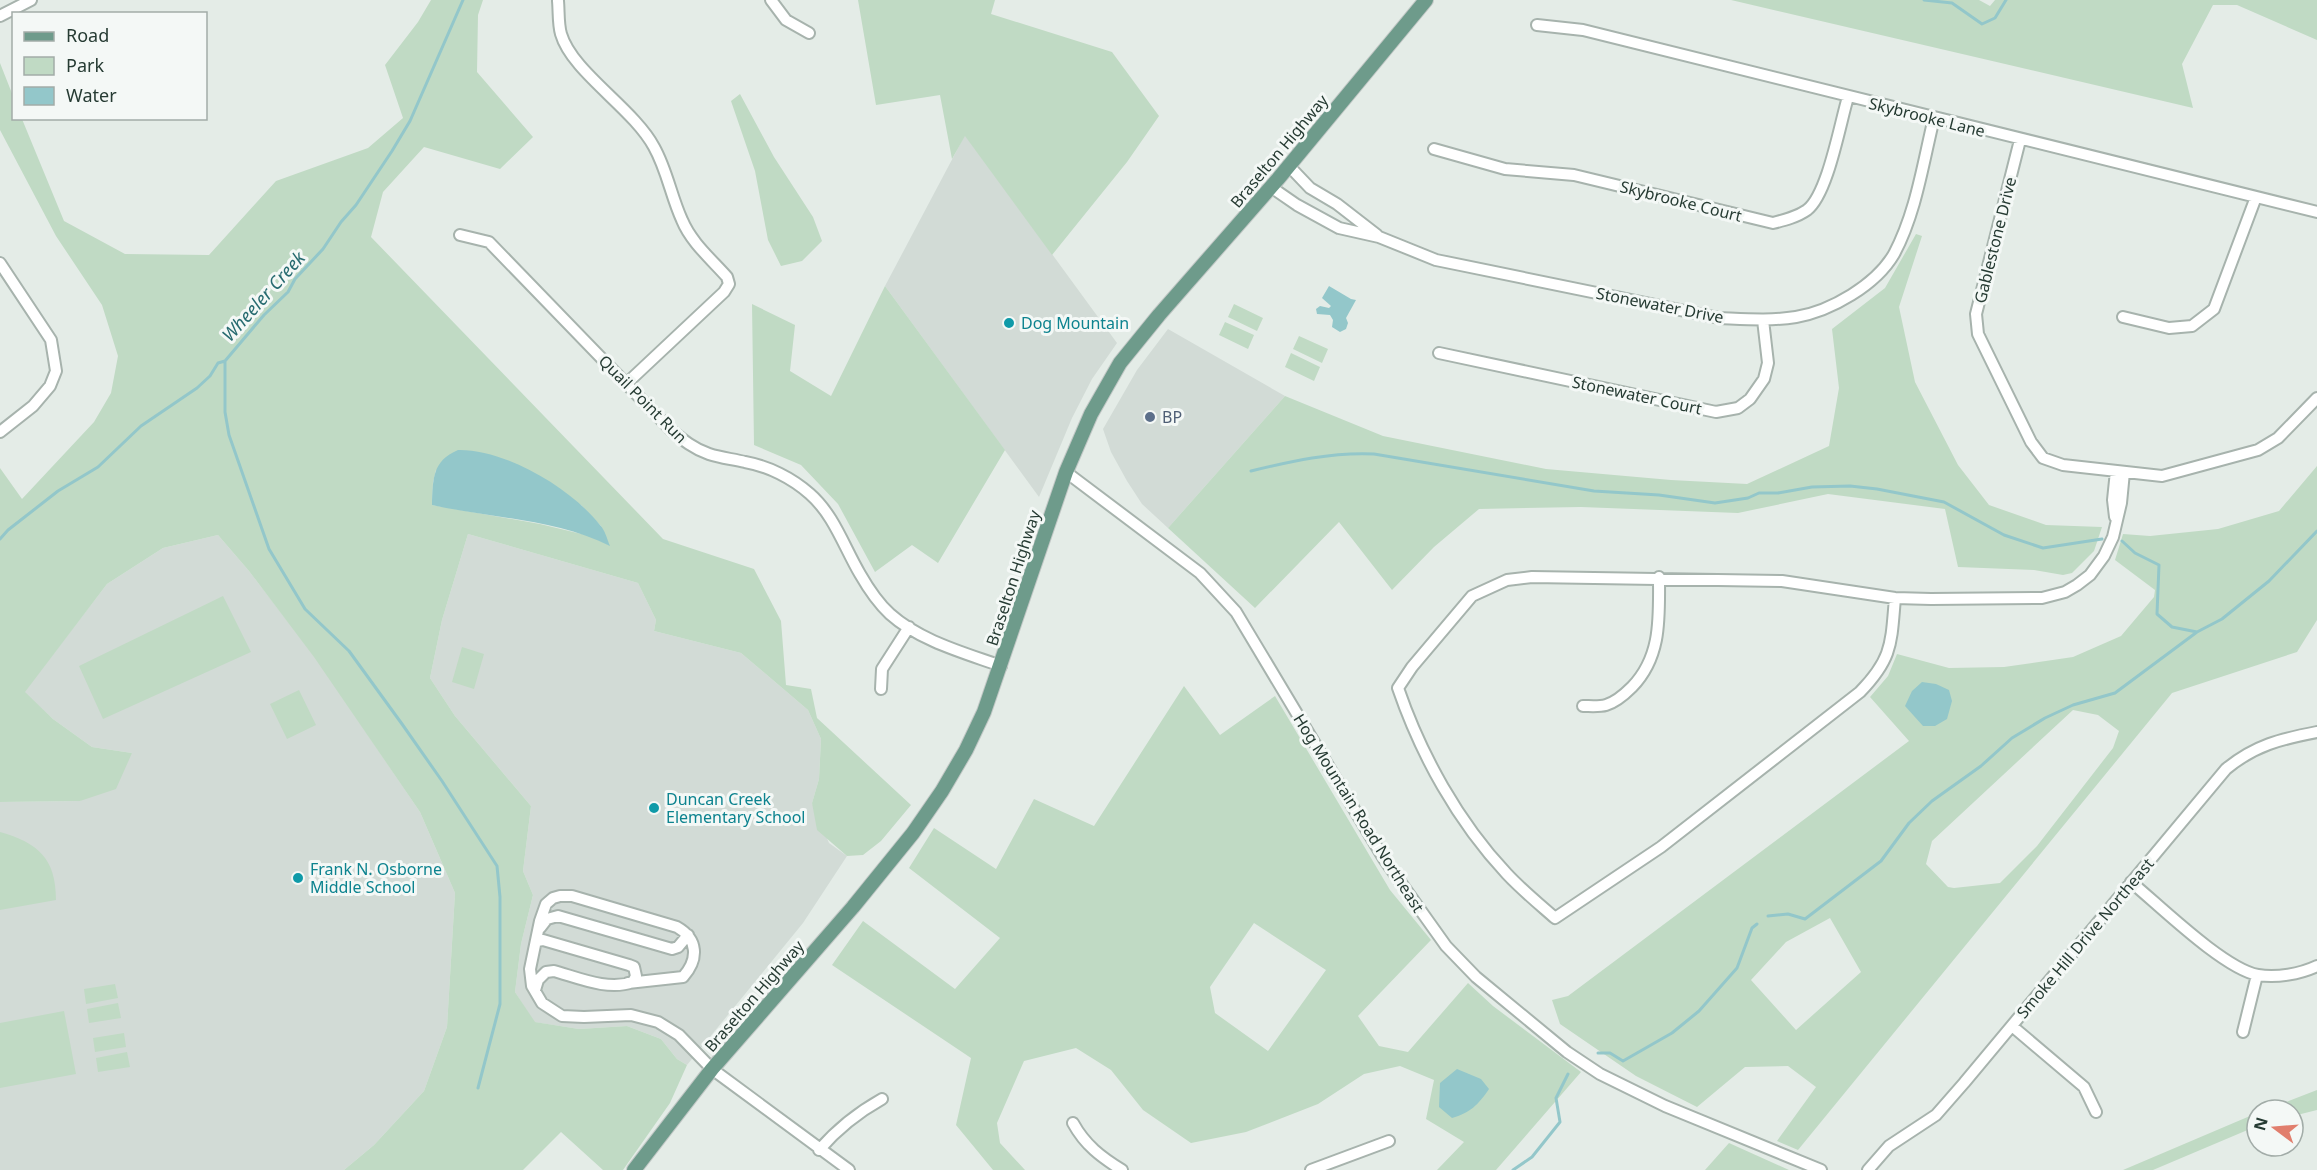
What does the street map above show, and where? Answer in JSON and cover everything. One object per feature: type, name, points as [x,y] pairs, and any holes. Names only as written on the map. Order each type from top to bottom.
[{"type":"main road","name":"Braselton Highway","points":[[634,1170],[712,1069],[913,833],[942,791],[966,750],[984,712],[1066,472],[1091,414],[1120,363],[1289,166],[1426,0]]},
{"type":"street","points":[[0,16],[31,0]]},
{"type":"street","points":[[771,0],[786,20],[809,33]]},
{"type":"street","points":[[558,2],[560,33],[571,55],[632,118],[653,145],[667,174],[682,220],[694,240],[727,277],[729,284],[724,292],[627,383]]},
{"type":"street","name":"Skybrooke Lane","points":[[1537,25],[1583,30],[2317,212]]},
{"type":"street","name":"Skybrooke Court","points":[[1434,149],[1505,169],[1574,175],[1773,223],[1790,219],[1808,209],[1821,193],[1848,97]]},
{"type":"street","name":"Stonewater Drive","points":[[1271,187],[1297,205],[1339,228],[1379,237],[1436,260],[1719,318],[1763,320],[1798,316],[1835,303],[1870,284],[1893,255],[1909,217],[1934,118]]},
{"type":"street","name":"Gablestone Drive","points":[[2020,140],[1976,314],[1978,333],[2031,442],[2043,458],[2063,465],[2162,476],[2258,450],[2278,438],[2317,398]]},
{"type":"street","name":"Stonewater Drive","points":[[1289,166],[1310,188],[1337,204],[1379,237]]},
{"type":"street","points":[[2123,317],[2169,328],[2192,326],[2214,309],[2256,197]]},
{"type":"street","name":"Quail Point Run","points":[[460,235],[489,242],[688,445],[709,454],[767,468],[790,479],[810,494],[828,514],[860,574],[876,599],[891,615],[945,645],[1001,666]]},
{"type":"street","points":[[0,263],[51,340],[56,371],[50,386],[33,406],[0,432]]},
{"type":"street","name":"Stonewater Court","points":[[1439,353],[1716,412],[1738,408],[1750,399],[1764,379],[1768,363],[1763,320]]},
{"type":"street","points":[[1895,598],[1890,646],[1878,673],[1860,692],[1661,847],[1555,918],[1508,875],[1479,842],[1441,784],[1412,729],[1398,688],[1412,667],[1472,596],[1507,580],[1532,577],[1659,577],[1782,581],[1895,598],[2042,598],[2065,592],[2090,575],[2104,556],[2113,537],[2121,503],[2120,471]]},
{"type":"street","name":"Hog Mountain Road Northeast","points":[[1066,472],[1200,573],[1236,612],[1384,859],[1446,946],[1476,977],[1567,1052],[1600,1074],[1686,1116],[1821,1170]]},
{"type":"street","points":[[1583,706],[1606,706],[1624,695],[1641,678],[1654,654],[1659,628],[1659,577]]},
{"type":"street","points":[[881,689],[882,669],[909,627]]},
{"type":"street","name":"Smoke Hill Drive Northeast","points":[[1868,1170],[1889,1146],[1936,1115],[2226,769],[2243,756],[2269,742],[2317,732]]},
{"type":"street","points":[[2132,882],[2215,953],[2257,975],[2276,976],[2306,972],[2317,966]]},
{"type":"street","points":[[534,990],[538,980],[546,972],[554,971],[607,985],[683,977],[694,961],[695,951],[693,941],[677,927],[572,896],[553,898],[546,904],[538,931],[530,969],[532,986],[534,990],[542,1003],[562,1016],[631,1015],[658,1022],[679,1035],[712,1069],[849,1170]]},
{"type":"street","points":[[538,931],[547,919],[558,916],[672,949],[678,947],[688,935]]},
{"type":"street","points":[[538,931],[543,940],[634,967],[636,976],[633,982],[628,983]]},
{"type":"street","points":[[2243,1032],[2257,975]]},
{"type":"street","points":[[2012,1026],[2084,1087],[2096,1112]]},
{"type":"street","points":[[819,1150],[856,1114],[882,1098]]},
{"type":"street","points":[[1073,1123],[1081,1138],[1099,1156],[1122,1170]]},
{"type":"street","points":[[1311,1170],[1389,1141]]},
{"type":"shaded area","points":[[965,135],[1117,343],[1092,379],[1072,418],[1039,497],[885,286]]},
{"type":"shaded area","points":[[1168,329],[1285,396],[1168,528],[1142,504],[1111,452],[1103,429],[1137,370]]},
{"type":"shaded area","points":[[468,534],[638,583],[656,620],[654,631],[741,653],[808,710],[821,739],[819,779],[812,803],[829,843],[847,856],[803,923],[687,1065],[677,1059],[661,1039],[627,1026],[579,1029],[534,1022],[515,992],[521,944],[533,895],[523,871],[531,806],[455,716],[430,678],[442,620]]},
{"type":"shaded area","points":[[218,535],[249,571],[315,657],[420,812],[455,893],[447,1027],[424,1091],[374,1145],[344,1170],[0,1170],[0,802],[80,801],[132,753],[92,747],[53,719],[24,692],[107,584],[163,548]]},
{"type":"green space","points":[[431,0],[483,0],[478,15],[477,72],[533,137],[500,169],[424,147],[383,192],[371,237],[663,539],[754,569],[781,621],[786,685],[811,689],[817,718],[911,805],[881,841],[863,855],[847,856],[817,830],[812,803],[819,779],[821,739],[808,710],[741,653],[654,631],[656,620],[638,583],[468,534],[442,620],[430,678],[455,716],[531,806],[523,871],[533,895],[521,944],[515,992],[535,1022],[579,1029],[627,1026],[661,1039],[677,1059],[687,1065],[670,1103],[623,1170],[603,1170],[561,1132],[523,1170],[344,1170],[374,1145],[424,1091],[447,1027],[455,893],[420,812],[314,657],[249,571],[218,535],[163,548],[107,584],[25,692],[53,719],[92,747],[132,753],[116,789],[80,801],[0,802],[0,468],[22,499],[94,422],[111,393],[118,356],[102,305],[56,236],[0,130],[0,63],[12,93],[12,120],[22,120],[64,221],[125,254],[209,255],[276,181],[368,148],[403,118],[385,65],[418,22]],"holes":[[[436,470],[581,505],[601,526],[609,545],[590,536],[540,524],[432,505]]]},
{"type":"green space","points":[[858,0],[995,0],[991,14],[1112,52],[1159,116],[1127,162],[1052,255],[965,136],[952,159],[940,95],[876,105]]},
{"type":"green space","points":[[1731,0],[1979,0],[1990,6],[1995,0],[2317,0],[2317,40],[2237,5],[2213,5],[2182,64],[2193,108]]},
{"type":"green space","points":[[740,94],[774,157],[813,217],[822,241],[802,261],[781,266],[768,240],[755,171],[731,101]]},
{"type":"green space","points":[[1916,234],[1922,236],[1899,307],[1915,382],[1958,465],[1989,505],[2046,525],[2102,527],[2094,551],[2072,573],[2063,575],[2034,570],[1958,567],[1945,509],[1828,494],[1738,513],[1581,507],[1479,509],[1434,547],[1392,590],[1339,522],[1255,608],[1168,528],[1285,396],[1383,436],[1546,469],[1747,484],[1829,446],[1839,388],[1832,329],[1885,288]]},
{"type":"green space","points":[[885,286],[1005,450],[938,563],[912,545],[875,572],[838,504],[801,465],[754,445],[752,304],[795,325],[790,371],[831,396]]},
{"type":"green space","points":[[1234,304],[1263,318],[1257,331],[1228,317]]},
{"type":"green space","points":[[1225,322],[1254,335],[1248,349],[1219,335]]},
{"type":"green space","points":[[1299,336],[1328,349],[1322,363],[1293,349]]},
{"type":"green space","points":[[1291,353],[1320,367],[1314,381],[1285,367]]},
{"type":"green space","points":[[2317,466],[2317,620],[2297,652],[2172,693],[1798,1150],[1777,1141],[1816,1087],[1788,1066],[1745,1067],[1697,1107],[1636,1076],[1560,1024],[1552,1000],[1568,996],[1909,741],[1870,697],[1888,676],[1897,654],[1949,668],[2004,667],[2073,657],[2121,636],[2154,597],[2155,590],[2115,560],[2123,534],[2150,536],[2218,529],[2279,511]],"holes":[[[2073,710],[2098,715],[2119,731],[2113,748],[2037,846],[2000,883],[1948,887],[1926,864],[1932,841]],[[1830,918],[1861,972],[1796,1030],[1751,980],[1786,942]]]},
{"type":"green space","points":[[223,596],[251,652],[103,719],[79,666]]},
{"type":"green space","points":[[462,647],[484,654],[474,689],[452,682]]},
{"type":"green space","points":[[1184,686],[1220,735],[1275,696],[1390,890],[1431,940],[1358,1016],[1379,1046],[1408,1052],[1468,983],[1493,1006],[1581,1072],[1496,1170],[1437,1170],[1464,1142],[1426,1119],[1434,1080],[1400,1066],[1364,1074],[1318,1104],[1246,1132],[1191,1143],[1143,1110],[1111,1070],[1076,1048],[1024,1061],[997,1123],[1000,1143],[1025,1170],[993,1170],[956,1125],[971,1058],[832,965],[863,921],[955,989],[1000,938],[909,868],[934,828],[996,869],[1034,799],[1094,826]],"holes":[[[1254,923],[1326,970],[1268,1051],[1215,1013],[1210,987]]]},
{"type":"green space","points":[[299,690],[316,725],[287,739],[270,704]]},
{"type":"green space","points":[[0,832],[25,841],[42,854],[53,873],[56,900],[0,910]]},
{"type":"green space","points":[[115,984],[118,998],[86,1004],[84,989]]},
{"type":"green space","points":[[118,1003],[121,1018],[89,1023],[87,1009]]},
{"type":"green space","points":[[64,1011],[76,1074],[0,1088],[0,1023]]},
{"type":"green space","points":[[124,1033],[126,1047],[95,1052],[93,1038]]},
{"type":"green space","points":[[127,1052],[130,1067],[98,1072],[96,1058]]},
{"type":"green space","points":[[2317,1090],[2317,1110],[2305,1113],[2305,1098],[2296,1098]]},
{"type":"green space","points":[[2245,1118],[2245,1131],[2153,1170],[2123,1170]]},
{"type":"green space","points":[[1729,1143],[1789,1170],[1705,1170]]},
{"type":"water","points":[[1329,286],[1356,300],[1346,318],[1348,323],[1346,329],[1340,332],[1332,327],[1333,320],[1330,315],[1317,314],[1316,309],[1320,306],[1329,308],[1331,306],[1322,298]]},
{"type":"water","points":[[458,450],[476,451],[496,456],[536,473],[555,485],[588,511],[602,527],[610,546],[568,530],[432,505],[434,479],[439,465],[449,454]]},
{"type":"water","points":[[1922,682],[1936,684],[1949,690],[1952,701],[1947,719],[1935,726],[1923,726],[1905,706],[1912,691]]},
{"type":"water","points":[[1457,1069],[1481,1079],[1489,1089],[1473,1108],[1452,1118],[1439,1107],[1440,1083]]},
{"type":"waterway","name":"Wheeler Creek","points":[[0,539],[8,530],[58,491],[98,467],[141,426],[197,388],[210,376],[218,363],[225,361],[264,315],[288,292],[295,279],[323,249],[341,222],[356,205],[410,121],[463,0]]},
{"type":"waterway","points":[[1924,0],[1952,3],[1982,24],[1995,18],[2006,0]]},
{"type":"waterway","points":[[225,361],[225,412],[229,435],[269,549],[305,609],[349,651],[442,781],[497,866],[500,897],[500,1004],[478,1088]]},
{"type":"waterway","points":[[1251,471],[1327,456],[1374,454],[1594,491],[1659,495],[1715,503],[1748,498],[1759,493],[1778,493],[1812,487],[1850,486],[1944,502],[2004,535],[2043,548],[2102,539]]},
{"type":"waterway","points":[[1768,916],[1788,914],[1805,919],[1881,861],[1909,823],[1932,801],[1981,766],[2012,738],[2045,718],[2073,705],[2115,693],[2197,632],[2222,619],[2269,581],[2317,531]]},
{"type":"waterway","points":[[2122,541],[2135,553],[2159,565],[2157,614],[2172,627],[2197,632]]},
{"type":"waterway","points":[[1598,1053],[1610,1053],[1623,1061],[1672,1033],[1699,1011],[1737,968],[1752,928],[1757,924]]},
{"type":"waterway","points":[[1513,1170],[1532,1157],[1560,1122],[1556,1098],[1568,1074]]},
{"type":"place","name":"Dog Mountain","points":[[1009,323]]},
{"type":"place","name":"BP","points":[[1150,417]]},
{"type":"place","name":"Duncan Creek Elementary School","points":[[654,808]]},
{"type":"place","name":"Frank N. Osborne Middle School","points":[[298,878]]}]
